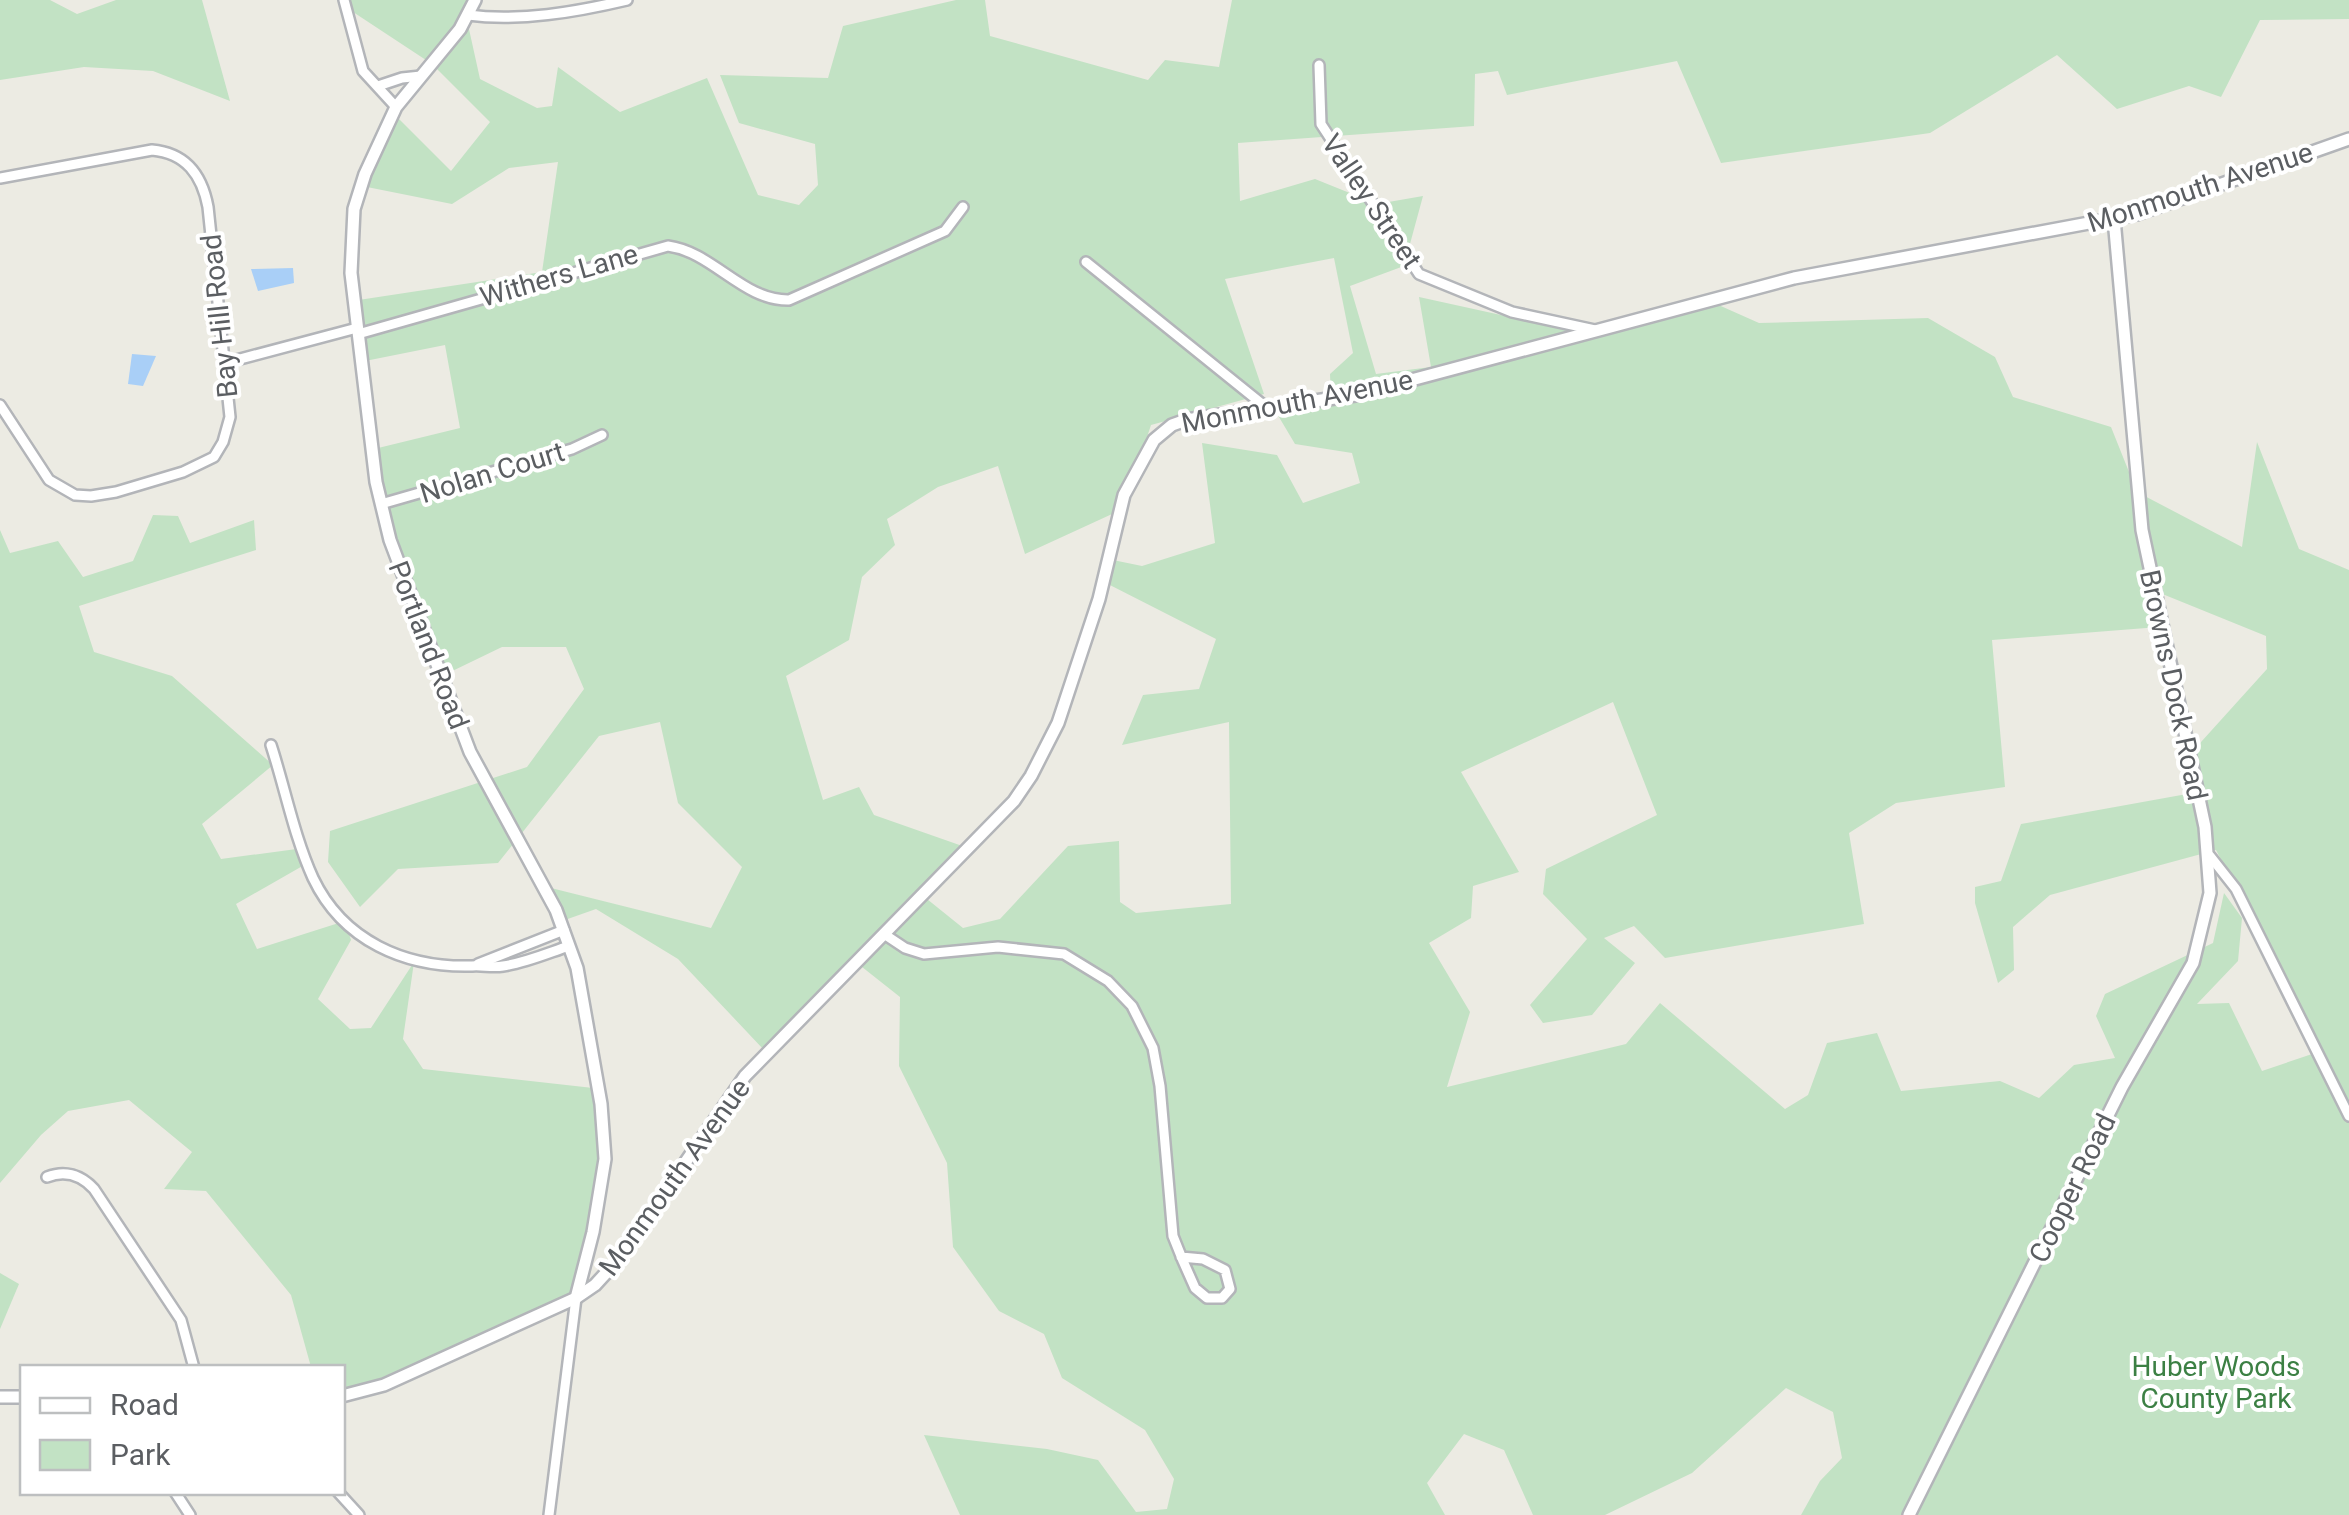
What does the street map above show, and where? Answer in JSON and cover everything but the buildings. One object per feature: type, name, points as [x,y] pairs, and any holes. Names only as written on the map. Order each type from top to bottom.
[{"type":"street","points":[[344,0],[360,65],[396,107]]},
{"type":"street","name":"Portland Road","points":[[475,0],[468,15],[396,107],[364,174],[354,209],[350,246],[381,504],[390,540],[470,752],[548,895],[570,946],[581,989],[604,1144],[604,1176],[576,1298]]},
{"type":"street","points":[[468,15],[514,16],[580,10],[626,0]]},
{"type":"street","name":"Valley Street","points":[[1319,65],[1320,124],[1419,274],[1512,312],[1594,330]]},
{"type":"street","points":[[378,86],[421,76]]},
{"type":"street","name":"Monmouth Avenue","points":[[345,1395],[384,1385],[576,1298],[595,1285],[618,1260],[746,1076],[999,818],[1031,776],[1068,695],[1098,599],[1124,495],[1154,440],[1172,425],[1355,394],[1794,278],[2114,219],[2349,138]]},
{"type":"street","name":"Bay Hill Road","points":[[0,178],[152,150],[184,161],[197,174],[205,193],[230,417],[224,442],[214,457],[183,472],[90,496],[75,495],[52,484],[0,405]]},
{"type":"street","name":"Withers Lane","points":[[225,363],[358,331],[668,246],[701,259],[763,297],[788,300],[945,231],[963,207]]},
{"type":"street","name":"Browns Dock Road","points":[[2114,219],[2142,530],[2210,856],[2236,889],[2349,1116]]},
{"type":"street","points":[[1086,262],[1268,409]]},
{"type":"street","name":"Nolan Court","points":[[381,504],[572,448],[602,435]]},
{"type":"street","points":[[271,744],[310,869],[321,892],[343,922],[369,942],[410,960],[448,966],[511,964],[570,946]]},
{"type":"street","name":"Cooper Road","points":[[1908,1515],[2122,1087],[2193,963],[2208,914],[2210,856]]},
{"type":"street","points":[[475,965],[564,930]]},
{"type":"street","points":[[884,934],[905,948],[924,954],[998,947],[1064,954],[1108,982],[1132,1006],[1152,1048],[1160,1086],[1173,1236],[1195,1288],[1206,1298],[1222,1298],[1230,1289],[1225,1270],[1203,1259],[1182,1257]]},
{"type":"street","points":[[47,1178],[73,1175],[94,1189],[181,1320],[193,1365]]},
{"type":"street","points":[[549,1515],[576,1298]]},
{"type":"street","points":[[341,1495],[359,1515]]},
{"type":"green space","points":[[0,0],[50,0],[77,14],[116,0],[202,0],[230,101],[153,71],[84,67],[0,80]]},
{"type":"green space","name":"Huber Woods County Park","points":[[345,0],[482,0],[467,20],[480,79],[537,108],[552,106],[558,67],[620,112],[707,78],[758,195],[799,205],[818,185],[815,144],[739,123],[720,75],[828,78],[843,26],[956,0],[985,0],[990,36],[1148,80],[1165,60],[1219,67],[1232,0],[2349,0],[2349,19],[2260,20],[2221,97],[2189,86],[2117,109],[2057,55],[1930,133],[1721,163],[1677,61],[1507,95],[1498,71],[1475,74],[1474,126],[1238,143],[1240,201],[1315,179],[1377,204],[1423,196],[1404,266],[1350,286],[1376,374],[1431,367],[1419,297],[1583,333],[1705,299],[1759,323],[1928,318],[1995,357],[2013,397],[2111,427],[2137,492],[2242,547],[2257,442],[2299,549],[2349,570],[2349,1515],[1801,1515],[1820,1481],[1842,1458],[1833,1412],[1786,1388],[1692,1473],[1605,1515],[1533,1515],[1504,1450],[1464,1434],[1427,1483],[1445,1515],[960,1515],[924,1435],[1047,1449],[1098,1460],[1136,1512],[1167,1509],[1174,1479],[1145,1430],[1062,1378],[1044,1334],[999,1311],[953,1247],[947,1163],[899,1066],[900,997],[857,963],[766,1052],[678,959],[596,909],[562,921],[543,886],[711,928],[742,867],[678,803],[660,722],[599,736],[498,863],[398,869],[360,907],[328,862],[330,831],[527,767],[584,689],[566,647],[502,647],[442,676],[381,518],[374,449],[460,428],[445,345],[360,362],[352,301],[542,272],[558,162],[509,168],[452,204],[357,185],[393,113],[451,171],[490,122],[432,64],[347,8]],"holes":[[[1334,258],[1353,353],[1330,374],[1331,397],[1273,407],[1295,444],[1352,453],[1360,483],[1303,503],[1277,455],[1202,443],[1215,543],[1142,566],[1108,559],[1102,581],[1216,639],[1199,689],[1143,695],[1122,745],[1229,722],[1231,904],[1136,913],[1120,902],[1119,841],[1068,846],[1000,919],[963,928],[922,895],[968,848],[874,815],[859,787],[823,800],[786,676],[849,640],[862,577],[895,545],[887,519],[938,487],[998,466],[1025,554],[1123,509],[1151,425],[1264,394],[1225,279]],[[2155,591],[2266,636],[2267,669],[2192,752],[2198,792],[2021,824],[2001,881],[1975,887],[1975,903],[1998,983],[2014,970],[2013,927],[2050,895],[2216,850],[2321,1051],[2262,1071],[2229,1003],[2197,1004],[2238,961],[2242,918],[2224,893],[2213,943],[2105,994],[2096,1016],[2115,1058],[2074,1065],[2039,1098],[2000,1081],[1901,1091],[1877,1033],[1827,1043],[1808,1095],[1785,1109],[1660,1003],[1626,1044],[1447,1087],[1470,1012],[1429,943],[1471,918],[1473,886],[1519,872],[1461,772],[1613,702],[1657,815],[1546,869],[1543,894],[1587,939],[1530,1005],[1543,1023],[1592,1015],[1635,963],[1604,938],[1634,926],[1665,958],[1864,924],[1849,833],[1896,803],[2005,787],[1992,640],[2159,627]]]},
{"type":"green space","points":[[153,515],[178,516],[190,543],[254,520],[256,550],[79,606],[94,652],[172,676],[273,765],[202,824],[221,859],[304,848],[306,864],[236,904],[257,949],[345,921],[351,940],[318,999],[350,1029],[371,1028],[414,962],[403,1039],[423,1069],[602,1089],[607,1170],[574,1295],[396,1381],[345,1394],[345,1365],[310,1365],[291,1295],[206,1191],[164,1189],[192,1152],[129,1100],[68,1111],[41,1135],[0,1183],[0,530],[10,553],[58,541],[83,577],[133,561]]},
{"type":"green space","points":[[0,1273],[19,1284],[0,1329]]},
{"type":"water","points":[[293,268],[294,283],[258,291],[251,269]]},
{"type":"water","points":[[132,354],[156,356],[143,386],[128,384]]}]
